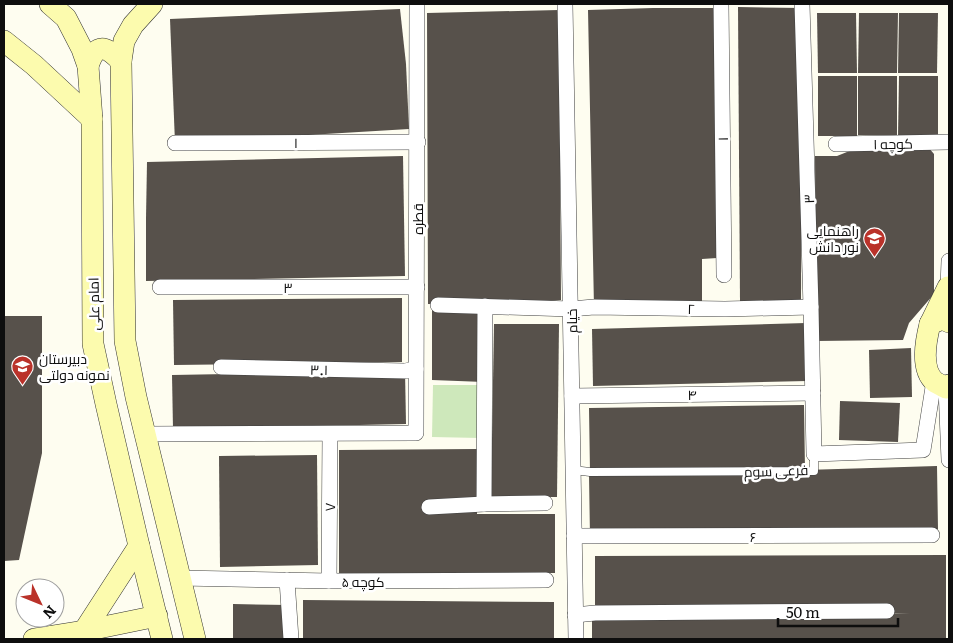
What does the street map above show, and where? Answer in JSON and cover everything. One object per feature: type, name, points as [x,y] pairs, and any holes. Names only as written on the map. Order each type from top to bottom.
[{"type":"main road","name":"امام علی","points":[[50,4],[66,18],[82,49],[88,66],[92,119],[93,344],[162,639]]},
{"type":"main road","points":[[152,4],[133,25],[124,41],[121,61],[125,341],[145,434],[195,639]]},
{"type":"main road","points":[[4,40],[92,119]]},
{"type":"main road","points":[[88,66],[96,50],[110,51],[121,61]]},
{"type":"main road","points":[[943,384],[926,366],[925,344],[940,323],[949,291]]},
{"type":"main road","points":[[90,635],[139,546]]},
{"type":"main road","points":[[34,639],[90,635],[157,616]]},
{"type":"street","name":"قطره","points":[[330,434],[416,433],[418,4]]},
{"type":"street","name":"خیام","points":[[565,4],[576,639]]},
{"type":"street","name":"۱","points":[[721,4],[724,275]]},
{"type":"street","name":"۳","points":[[802,4],[814,454]]},
{"type":"street","name":"۱","points":[[175,142],[418,142]]},
{"type":"street","name":"کوچه ۱","points":[[836,144],[949,142]]},
{"type":"street","points":[[949,261],[949,291]]},
{"type":"street","name":"۳","points":[[160,287],[417,287]]},
{"type":"street","points":[[438,305],[571,309]]},
{"type":"street","points":[[484,504],[485,306]]},
{"type":"street","name":"۲","points":[[571,309],[594,307],[725,309],[811,307]]},
{"type":"street","name":"۳.۱","points":[[221,367],[405,371],[416,369]]},
{"type":"street","points":[[943,384],[949,460]]},
{"type":"street","name":"فرعی سوم","points":[[814,454],[923,450],[943,384]]},
{"type":"street","name":"۴","points":[[572,396],[813,393]]},
{"type":"street","points":[[145,434],[330,434]]},
{"type":"street","name":"۷","points":[[328,581],[330,434]]},
{"type":"street","points":[[429,507],[545,503]]},
{"type":"street","name":"۶","points":[[574,536],[932,535]]},
{"type":"street","name":"کوچه ۵","points":[[180,578],[328,581],[546,580]]},
{"type":"street","points":[[287,580],[291,639]]},
{"type":"street","points":[[575,615],[605,613],[886,611]]},
{"type":"lane","name":"فرعی سوم","points":[[573,470],[590,472],[814,471],[814,454]]},
{"type":"green space","points":[[433,385],[481,385],[480,438],[432,437]]},
{"type":"building","points":[[738,7],[802,8],[801,301],[740,301]]},
{"type":"building","points":[[714,8],[717,258],[702,259],[702,301],[594,307],[588,10]]},
{"type":"building","points":[[400,9],[406,64],[409,129],[175,143],[170,19]]},
{"type":"building","points":[[559,10],[561,300],[491,307],[484,382],[432,380],[432,310],[485,306],[428,304],[427,13]]},
{"type":"building","points":[[817,13],[856,13],[857,73],[818,73]]},
{"type":"building","points":[[859,13],[898,13],[897,73],[858,73]]},
{"type":"building","points":[[899,13],[938,13],[937,73],[898,73]]},
{"type":"building","points":[[818,76],[857,76],[857,136],[818,136]]},
{"type":"building","points":[[858,76],[897,76],[897,135],[858,135]]},
{"type":"building","points":[[899,76],[938,76],[938,136],[898,136]]},
{"type":"building","name":"راهنمایی نور دانش","points":[[928,147],[934,154],[934,294],[909,323],[903,340],[816,341],[815,156],[837,156],[857,148]]},
{"type":"building","points":[[403,156],[405,276],[146,281],[147,162]]},
{"type":"building","points":[[402,298],[402,362],[174,365],[173,300]]},
{"type":"building","name":"دبیرستان نمونه دولتی","points":[[4,316],[42,316],[42,453],[19,560],[4,561]]},
{"type":"building","points":[[806,323],[807,381],[593,386],[592,329]]},
{"type":"building","points":[[494,324],[559,324],[557,497],[491,497]]},
{"type":"building","points":[[911,348],[912,397],[870,398],[869,350]]},
{"type":"building","points":[[405,371],[406,424],[173,429],[172,375]]},
{"type":"building","points":[[840,401],[900,403],[898,442],[839,440]]},
{"type":"building","points":[[804,405],[805,470],[937,466],[938,529],[590,537],[589,408]]},
{"type":"building","points":[[477,449],[477,514],[555,514],[555,573],[339,574],[339,450]]},
{"type":"building","points":[[317,455],[318,565],[220,567],[219,456]]},
{"type":"building","points":[[946,555],[946,639],[592,639],[592,619],[910,613],[595,613],[595,556]]},
{"type":"building","points":[[303,600],[554,602],[554,639],[303,639]]},
{"type":"building","points":[[233,604],[288,605],[288,639],[233,639]]},
{"type":"place","name":"راهنمایی نور دانش","points":[[875,257]]},
{"type":"place","name":"دبیرستان نمونه دولتی","points":[[23,385]]}]
